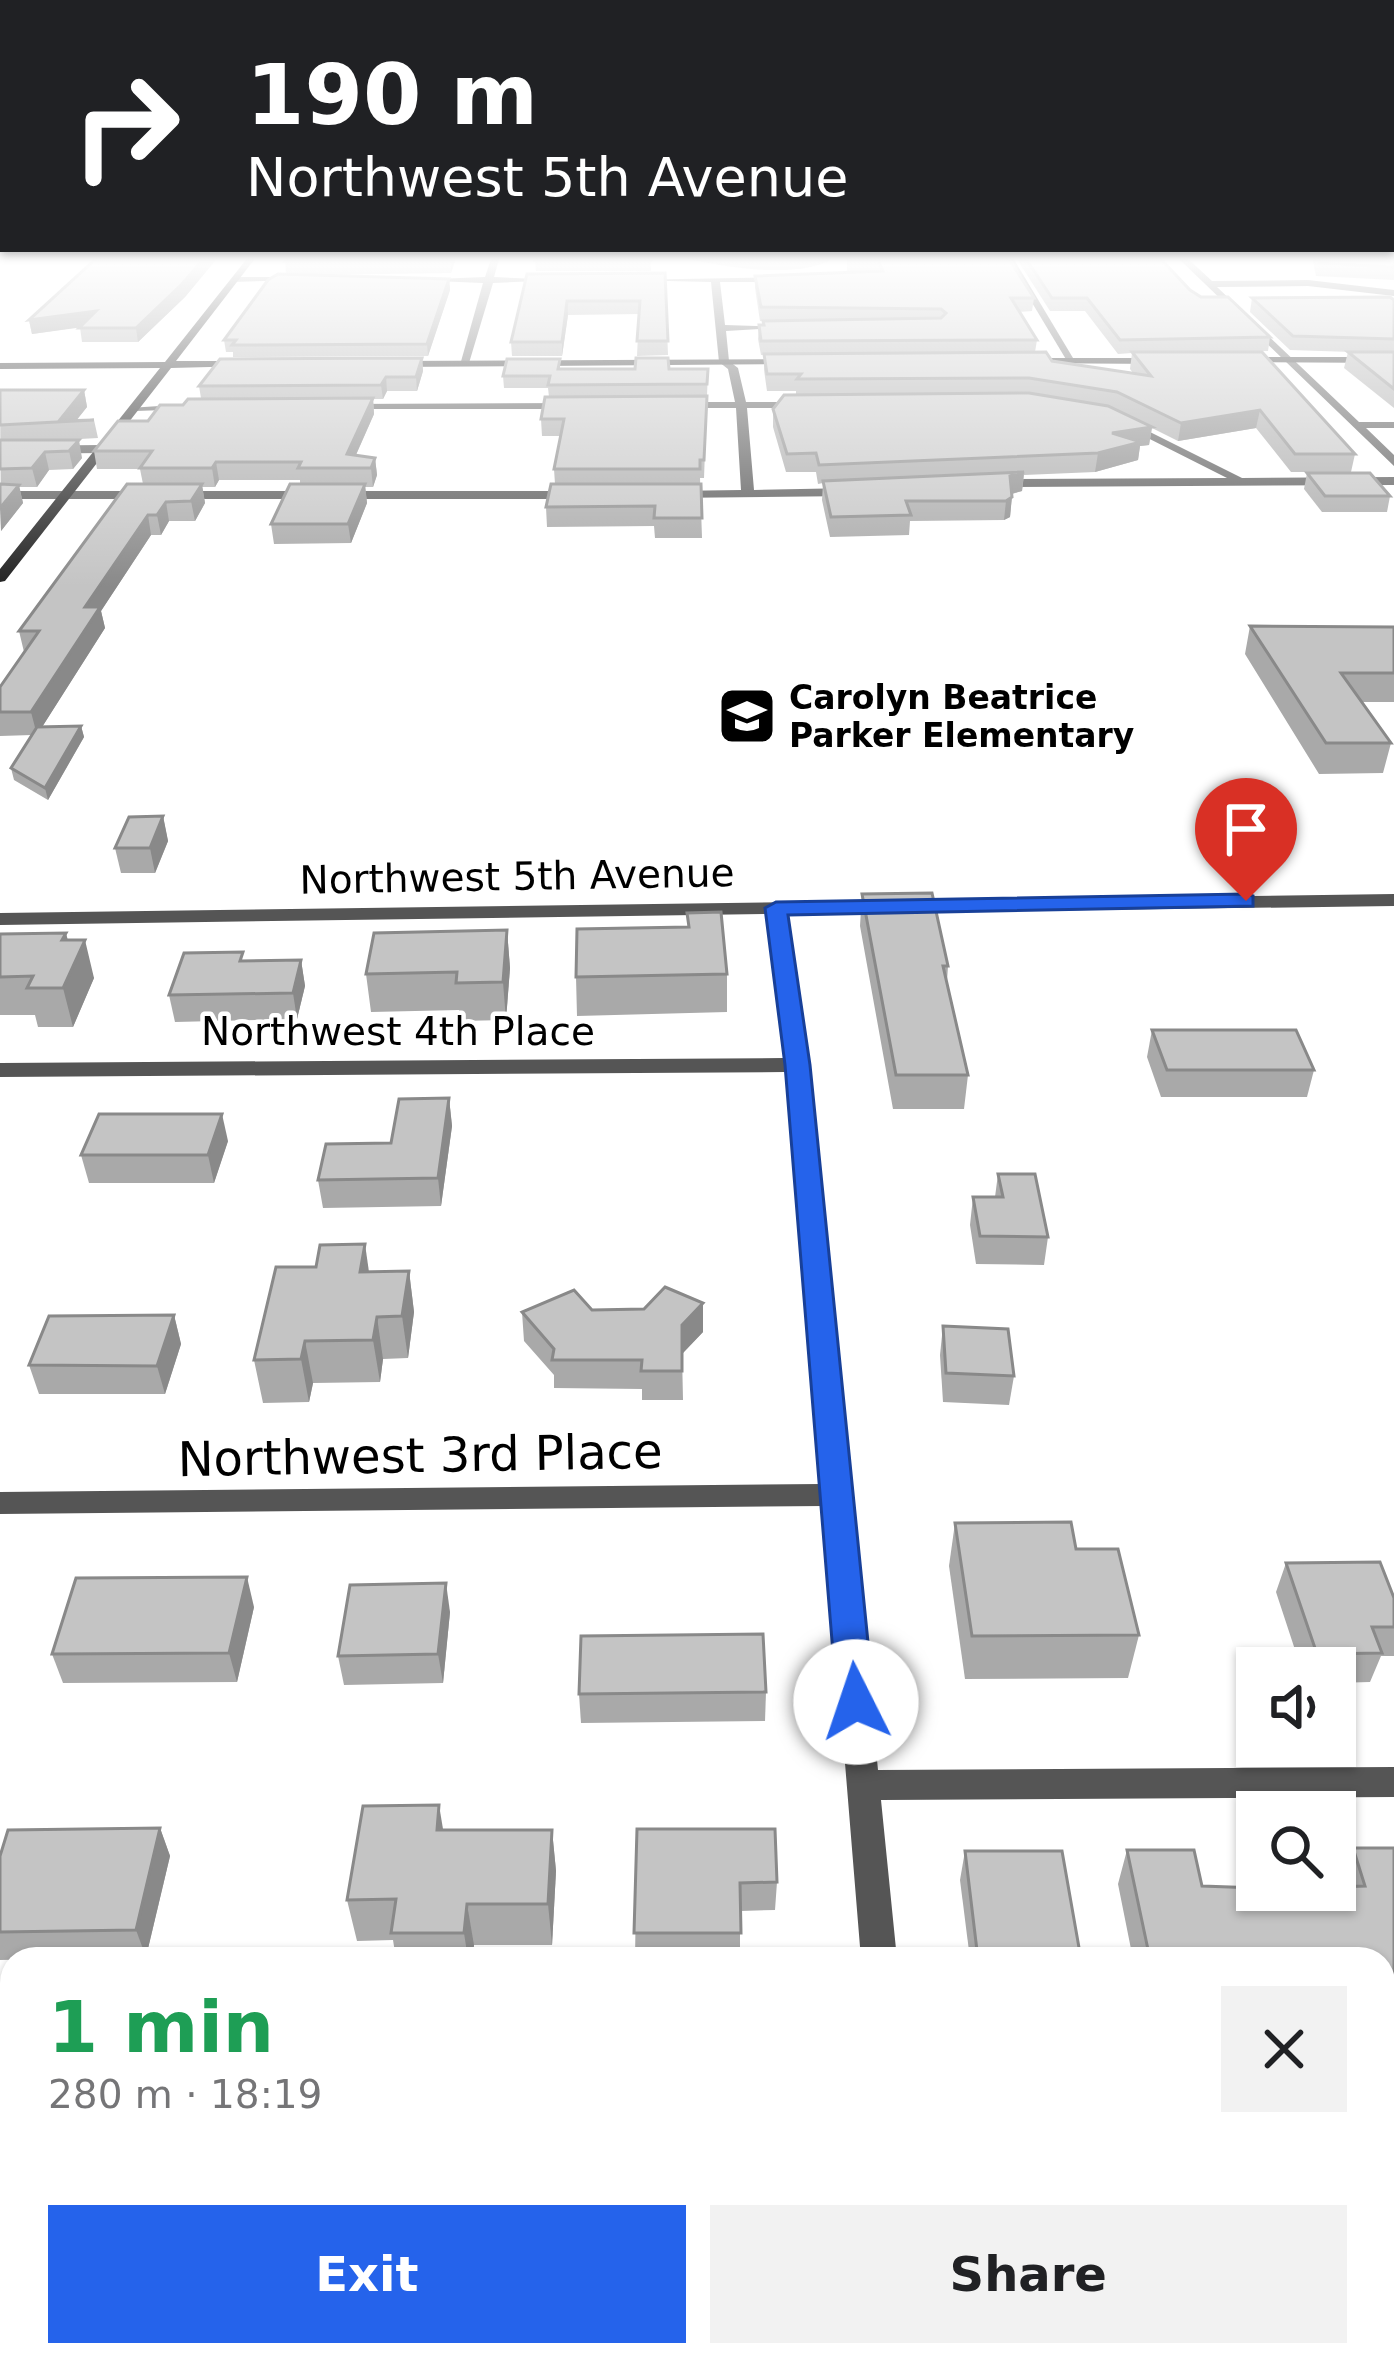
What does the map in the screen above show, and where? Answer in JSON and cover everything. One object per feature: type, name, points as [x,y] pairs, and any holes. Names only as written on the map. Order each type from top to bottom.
[{"type":"street","points":[[0,578],[6,562],[168,366]]},
{"type":"street","points":[[731,366],[741,405],[748,495]]},
{"type":"street","points":[[1298,366],[1394,462]]},
{"type":"street","points":[[647,405],[835,404]]},
{"type":"street","points":[[319,407],[600,406]]},
{"type":"street","points":[[135,407],[202,407]]},
{"type":"street","points":[[1110,416],[1244,482]]},
{"type":"street","points":[[1357,425],[1394,425]]},
{"type":"street","points":[[0,450],[102,449]]},
{"type":"street","points":[[980,484],[1394,481]]},
{"type":"street","points":[[652,495],[871,490]]},
{"type":"street","points":[[0,498],[604,495]]},
{"type":"street","name":"Northwest 5th Avenue","points":[[0,919],[1394,900]]},
{"type":"street","points":[[776,908],[797,1065],[840,1495],[878,1947]]},
{"type":"street","name":"Northwest 4th Place","points":[[0,1070],[797,1065]]},
{"type":"street","name":"Northwest 3rd Place","points":[[0,1503],[840,1495]]},
{"type":"street","points":[[862,1785],[1394,1782]]},
{"type":"building","points":[[214,366],[419,366],[416,377],[386,377],[381,385],[199,386]]},
{"type":"building","points":[[505,366],[708,369],[707,384],[548,385],[550,376],[503,376]]},
{"type":"building","points":[[766,366],[1088,366],[1151,376],[1143,366],[1275,366],[1355,454],[1295,454],[1260,410],[1181,423],[1117,392],[1029,378],[797,379],[801,374],[767,374]]},
{"type":"building","points":[[1366,366],[1394,366],[1394,389]]},
{"type":"building","points":[[0,390],[84,390],[59,421],[94,420],[0,425]]},
{"type":"building","points":[[1029,393],[1108,406],[1152,427],[1112,433],[1141,442],[1098,453],[819,465],[816,453],[787,454],[773,409],[784,395]]},
{"type":"building","points":[[707,396],[700,469],[554,469],[564,419],[541,419],[545,397]]},
{"type":"building","points":[[373,398],[347,454],[375,458],[371,468],[216,462],[212,468],[140,468],[152,451],[94,451],[118,421],[148,421],[160,405],[183,405],[188,399]]},
{"type":"building","points":[[0,440],[79,440],[69,451],[45,452],[32,468],[0,469]]},
{"type":"building","points":[[1024,472],[1010,476],[1012,497],[1006,501],[906,501],[911,515],[831,517],[823,481]]},
{"type":"building","points":[[1307,473],[1370,473],[1390,496],[1325,496]]},
{"type":"building","points":[[0,484],[19,485],[0,508]]},
{"type":"building","points":[[127,484],[202,484],[191,501],[166,502],[157,515],[148,515],[85,607],[100,607],[31,712],[0,712],[0,687],[39,631],[19,631]]},
{"type":"building","points":[[290,484],[365,484],[348,524],[271,524]]},
{"type":"building","points":[[551,484],[701,484],[702,518],[654,518],[655,506],[546,507]]},
{"type":"building","points":[[1250,626],[1394,627],[1394,673],[1341,673],[1391,743],[1326,743]]},
{"type":"building","points":[[81,726],[45,788],[11,768],[37,727]]},
{"type":"building","points":[[163,816],[150,848],[115,848],[129,817]]},
{"type":"building","points":[[932,893],[968,1075],[896,1075],[862,894]]},
{"type":"building","points":[[721,912],[727,974],[576,977],[577,929],[689,927],[687,913]]},
{"type":"building","points":[[507,930],[503,982],[456,983],[457,972],[366,974],[374,933]]},
{"type":"building","points":[[66,933],[62,940],[85,940],[63,988],[27,988],[33,976],[0,977],[0,934]]},
{"type":"building","points":[[243,952],[240,961],[301,960],[293,993],[169,995],[184,953]]},
{"type":"building","points":[[1152,1030],[1296,1030],[1314,1070],[1167,1070]]},
{"type":"building","points":[[449,1098],[438,1178],[318,1180],[326,1144],[391,1143],[399,1099]]},
{"type":"building","points":[[99,1114],[222,1114],[208,1155],[81,1155]]},
{"type":"building","points":[[998,1174],[1035,1174],[1048,1237],[980,1236],[973,1197],[1003,1197]]},
{"type":"building","points":[[365,1244],[360,1272],[409,1271],[402,1316],[377,1317],[373,1340],[305,1341],[301,1359],[254,1360],[276,1267],[316,1267],[320,1245]]},
{"type":"building","points":[[665,1287],[703,1303],[682,1325],[682,1371],[641,1371],[642,1360],[552,1360],[554,1349],[522,1312],[574,1290],[592,1310],[644,1309]]},
{"type":"building","points":[[174,1315],[157,1366],[29,1365],[49,1316]]},
{"type":"building","points":[[943,1326],[1008,1329],[1014,1376],[946,1373]]},
{"type":"building","points":[[1071,1522],[1076,1549],[1118,1549],[1139,1635],[972,1636],[955,1523]]},
{"type":"building","points":[[1380,1562],[1394,1598],[1394,1627],[1372,1627],[1382,1653],[1356,1653],[1356,1647],[1315,1647],[1286,1563]]},
{"type":"building","points":[[247,1577],[229,1653],[52,1654],[76,1578]]},
{"type":"building","points":[[446,1583],[438,1654],[338,1656],[350,1585]]},
{"type":"building","points":[[763,1634],[766,1692],[579,1694],[581,1636]]},
{"type":"building","points":[[439,1805],[437,1830],[552,1830],[548,1904],[467,1904],[464,1933],[391,1933],[396,1899],[347,1900],[363,1806]]},
{"type":"building","points":[[160,1828],[136,1930],[0,1932],[0,1856],[8,1830]]},
{"type":"building","points":[[637,1829],[775,1829],[777,1882],[740,1883],[741,1933],[634,1933]]},
{"type":"building","points":[[1356,1848],[1394,1848],[1394,1947],[1147,1947],[1127,1850],[1194,1850],[1202,1886],[1236,1887],[1236,1911],[1356,1911],[1356,1886],[1365,1886]]},
{"type":"building","points":[[965,1851],[1062,1851],[1079,1947],[977,1947]]},
{"type":"place","name":"Carolyn Beatrice Parker Elementary","points":[[747,716]]},
{"type":"route","points":[[856,1702],[797,1065],[776,908],[1246,901]]}]
